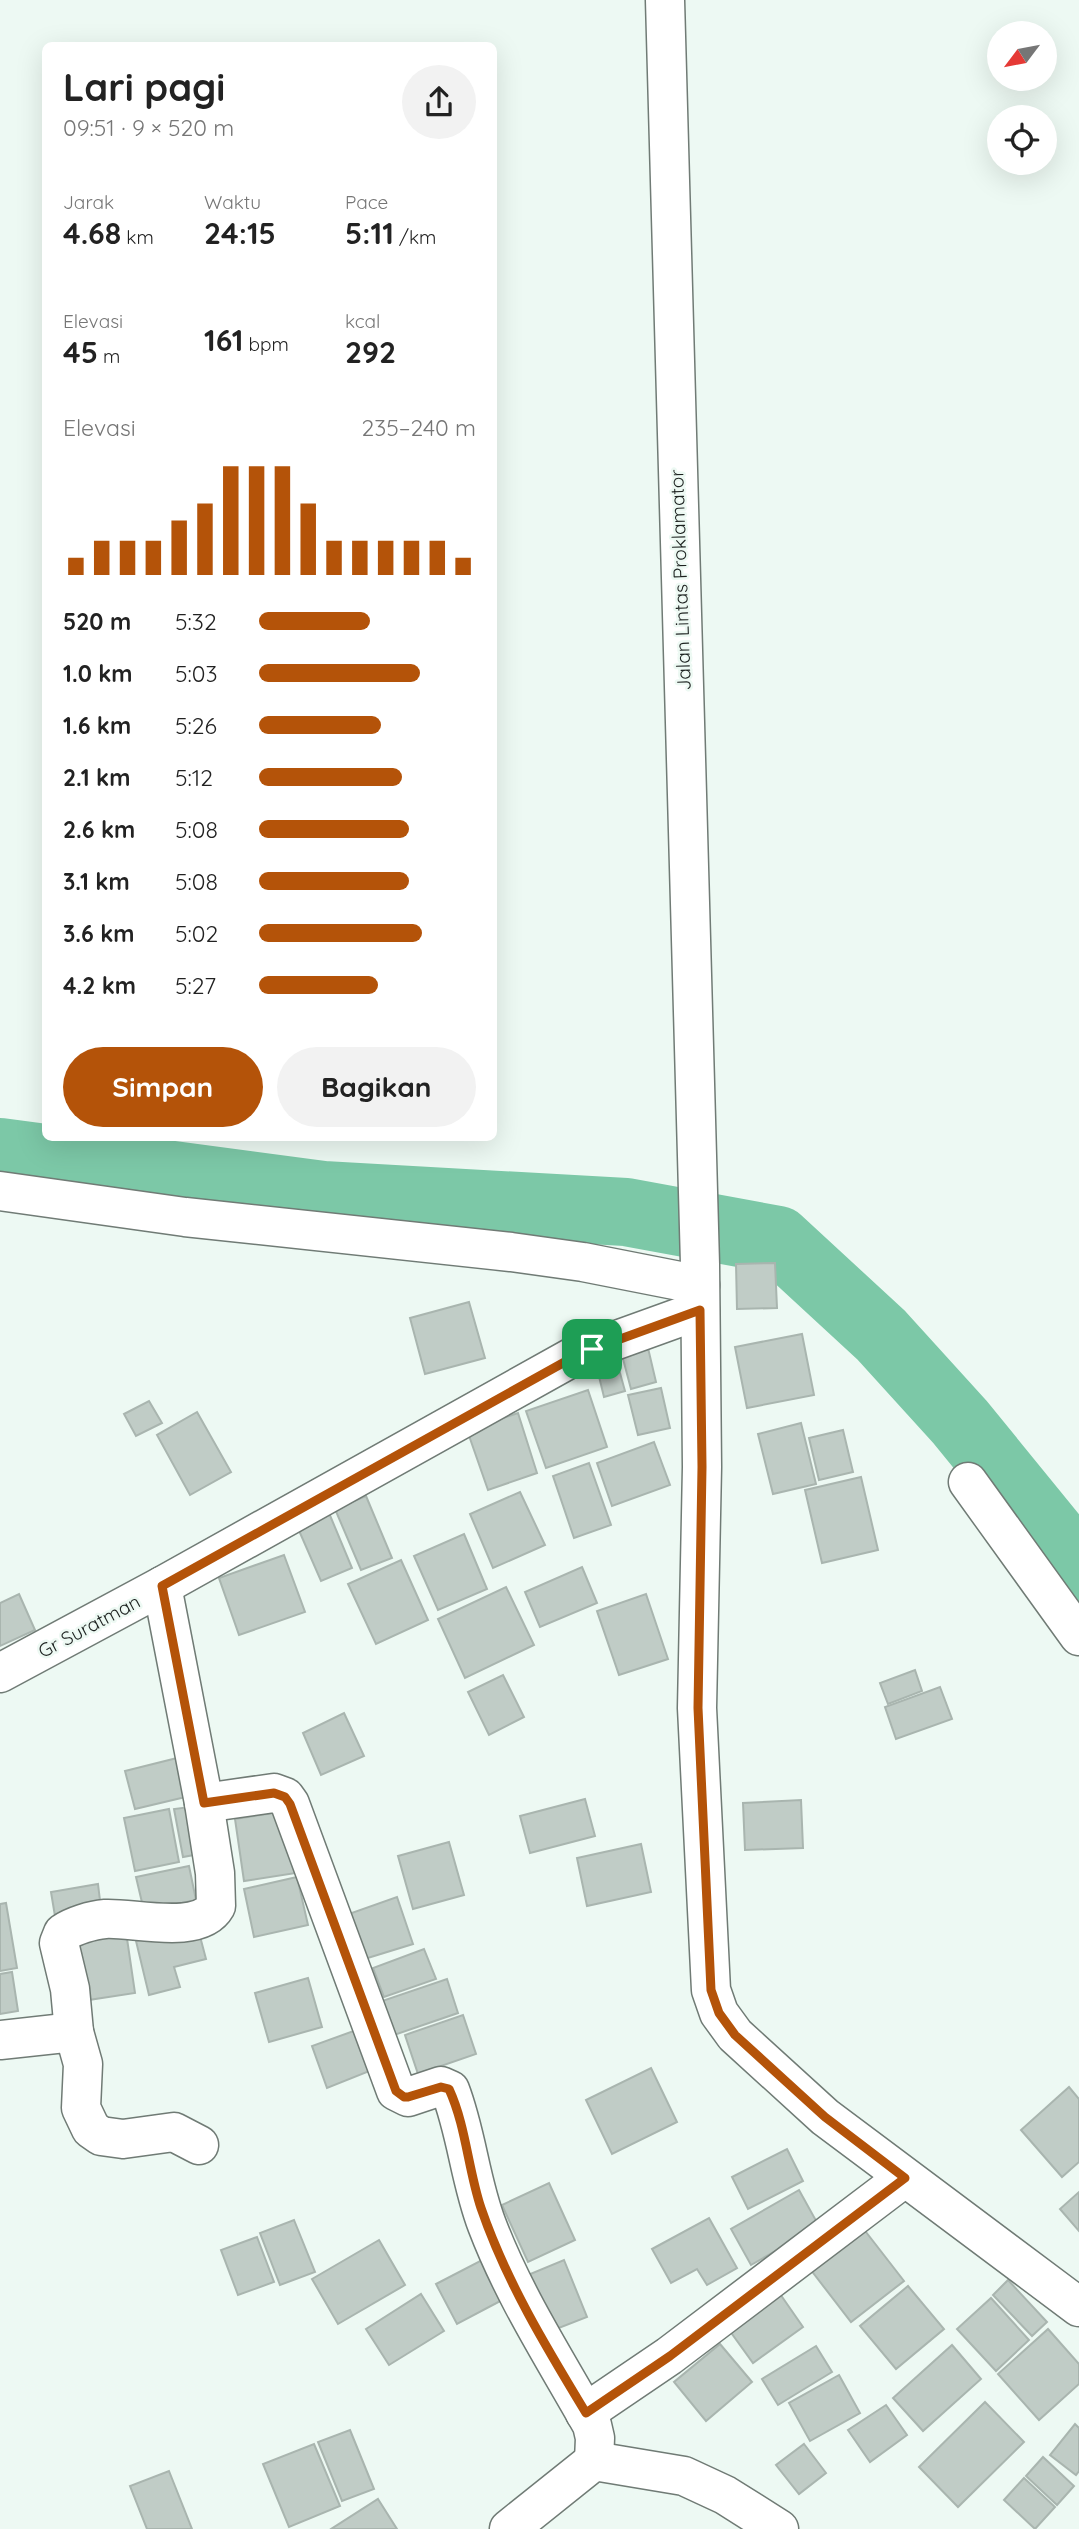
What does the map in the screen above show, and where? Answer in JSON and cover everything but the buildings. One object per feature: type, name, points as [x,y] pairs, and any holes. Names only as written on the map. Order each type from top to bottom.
[{"type":"street","name":"Jalan Lintas Proklamator","points":[[665,0],[700,1286]]},
{"type":"street","points":[[0,1191],[185,1217],[523,1253],[700,1286],[702,1467],[698,1708],[711,1990],[719,2013],[735,2035],[825,2117],[1079,2307]]},
{"type":"street","name":"Gr Suratman","points":[[0,1672],[162,1586],[700,1286]]},
{"type":"street","points":[[968,1482],[1079,1636]]},
{"type":"street","points":[[162,1586],[204,1803],[215,1873],[214,1910],[204,1917],[153,1924],[102,1919],[66,1931],[59,1942],[70,1989],[74,2032],[83,2064],[81,2108],[90,2129],[102,2136],[123,2139],[174,2132],[199,2145]]},
{"type":"street","points":[[204,1803],[274,1793],[285,1797],[290,1804],[396,2091],[408,2097],[441,2087],[449,2089],[455,2103],[474,2188],[505,2270],[586,2413],[595,2438],[594,2461]]},
{"type":"street","points":[[0,2040],[74,2032]]},
{"type":"street","points":[[586,2413],[670,2356],[905,2178]]},
{"type":"street","points":[[509,2529],[594,2461],[684,2476],[724,2495],[779,2529]]},
{"type":"waterway","points":[[0,1152],[323,1195],[626,1212],[778,1240],[881,1335],[960,1422],[1079,1568]]},
{"type":"route","points":[[700,1310],[702,1467],[698,1708],[711,1990],[714,2001],[735,2035],[825,2117],[905,2178],[670,2356],[586,2413],[505,2270],[474,2188],[455,2103],[449,2089],[441,2087],[408,2097],[399,2095],[396,2091],[290,1804],[285,1797],[274,1793],[204,1803],[162,1586],[592,1349],[700,1310]]}]
